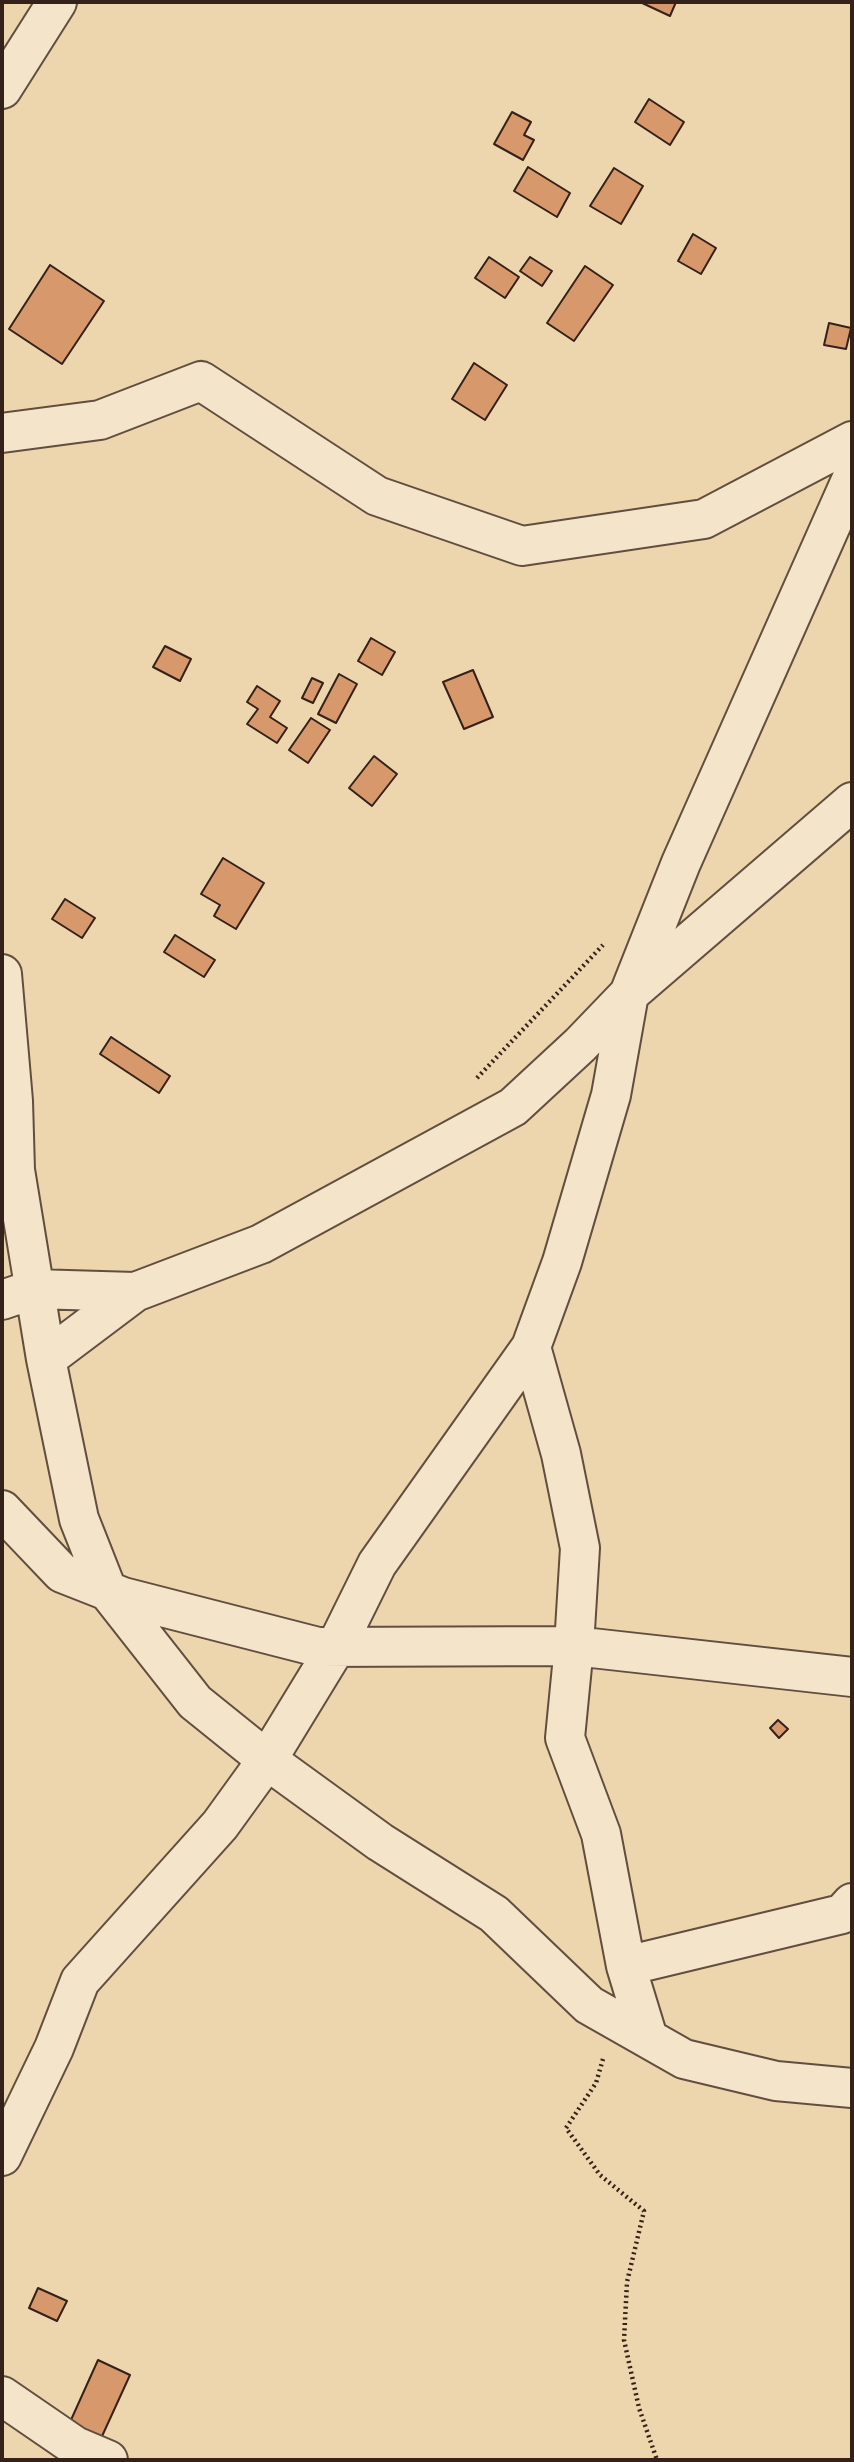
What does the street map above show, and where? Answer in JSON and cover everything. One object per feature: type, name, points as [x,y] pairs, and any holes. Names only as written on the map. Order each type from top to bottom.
[{"type":"street","points":[[2,89],[57,2]]},
{"type":"street","points":[[2,433],[100,421],[201,381],[377,496],[522,546],[704,519],[852,441]]},
{"type":"street","points":[[2,2156],[54,2048],[80,1981],[220,1825],[267,1760],[336,1647],[377,1564],[531,1347],[562,1262],[611,1095],[629,994],[681,863],[852,478]]},
{"type":"street","points":[[46,1359],[135,1292],[261,1244],[513,1107],[580,1045],[629,994],[852,802]]},
{"type":"street","points":[[2,974],[13,1101],[18,1294],[46,1359],[79,1520],[107,1590],[195,1702],[267,1760],[380,1842],[494,1914],[589,2005],[684,2059],[776,2081],[852,2088]]},
{"type":"street","points":[[18,1294],[135,1292]]},
{"type":"street","points":[[531,1347],[561,1454],[580,1548],[565,1738],[601,1834],[626,1966],[648,2038]]},
{"type":"street","points":[[2,1510],[62,1573],[136,1600],[318,1647],[574,1646],[852,1677]]},
{"type":"street","points":[[626,1966],[842,1914],[852,1903]]},
{"type":"street","points":[[2,2396],[75,2446],[108,2460]]},
{"type":"path","points":[[472,1083],[605,943]]},
{"type":"path","points":[[614,2019],[596,2083],[566,2128],[600,2175],[644,2211],[626,2281],[624,2340],[639,2408],[657,2460]]},
{"type":"building","points":[[640,2],[676,2],[670,16]]},
{"type":"building","points":[[649,99],[684,122],[670,145],[635,122]]},
{"type":"building","points":[[512,112],[531,122],[524,135],[534,140],[523,160],[494,144]]},
{"type":"building","points":[[528,167],[570,193],[557,217],[514,191]]},
{"type":"building","points":[[614,168],[643,186],[621,224],[590,206]]},
{"type":"building","points":[[693,234],[716,248],[701,274],[678,261]]},
{"type":"building","points":[[489,257],[519,277],[505,298],[475,278]]},
{"type":"building","points":[[530,257],[552,271],[542,286],[520,271]]},
{"type":"building","points":[[50,265],[104,301],[62,364],[9,329]]},
{"type":"building","points":[[585,266],[613,285],[574,341],[547,323]]},
{"type":"building","points":[[829,323],[851,328],[846,349],[824,345]]},
{"type":"building","points":[[474,363],[507,385],[485,420],[452,399]]},
{"type":"building","points":[[371,638],[395,652],[382,675],[358,661]]},
{"type":"building","points":[[165,646],[191,659],[180,681],[153,667]]},
{"type":"building","points":[[473,670],[493,717],[464,729],[443,682]]},
{"type":"building","points":[[339,674],[357,684],[336,723],[318,714]]},
{"type":"building","points":[[312,678],[323,683],[313,703],[302,698]]},
{"type":"building","points":[[257,686],[280,701],[270,717],[287,728],[277,743],[247,724],[258,709],[247,702]]},
{"type":"building","points":[[311,718],[330,730],[308,763],[289,750]]},
{"type":"building","points":[[374,756],[397,774],[372,806],[349,788]]},
{"type":"building","points":[[223,858],[264,883],[236,929],[214,916],[220,905],[201,894]]},
{"type":"building","points":[[65,899],[95,918],[82,938],[52,919]]},
{"type":"building","points":[[175,935],[215,960],[204,977],[164,952]]},
{"type":"building","points":[[111,1037],[170,1076],[159,1093],[100,1054]]},
{"type":"building","points":[[778,1720],[788,1729],[779,1738],[770,1728]]},
{"type":"building","points":[[38,2288],[67,2301],[57,2321],[29,2308]]},
{"type":"building","points":[[98,2360],[130,2375],[98,2445],[66,2431]]}]
